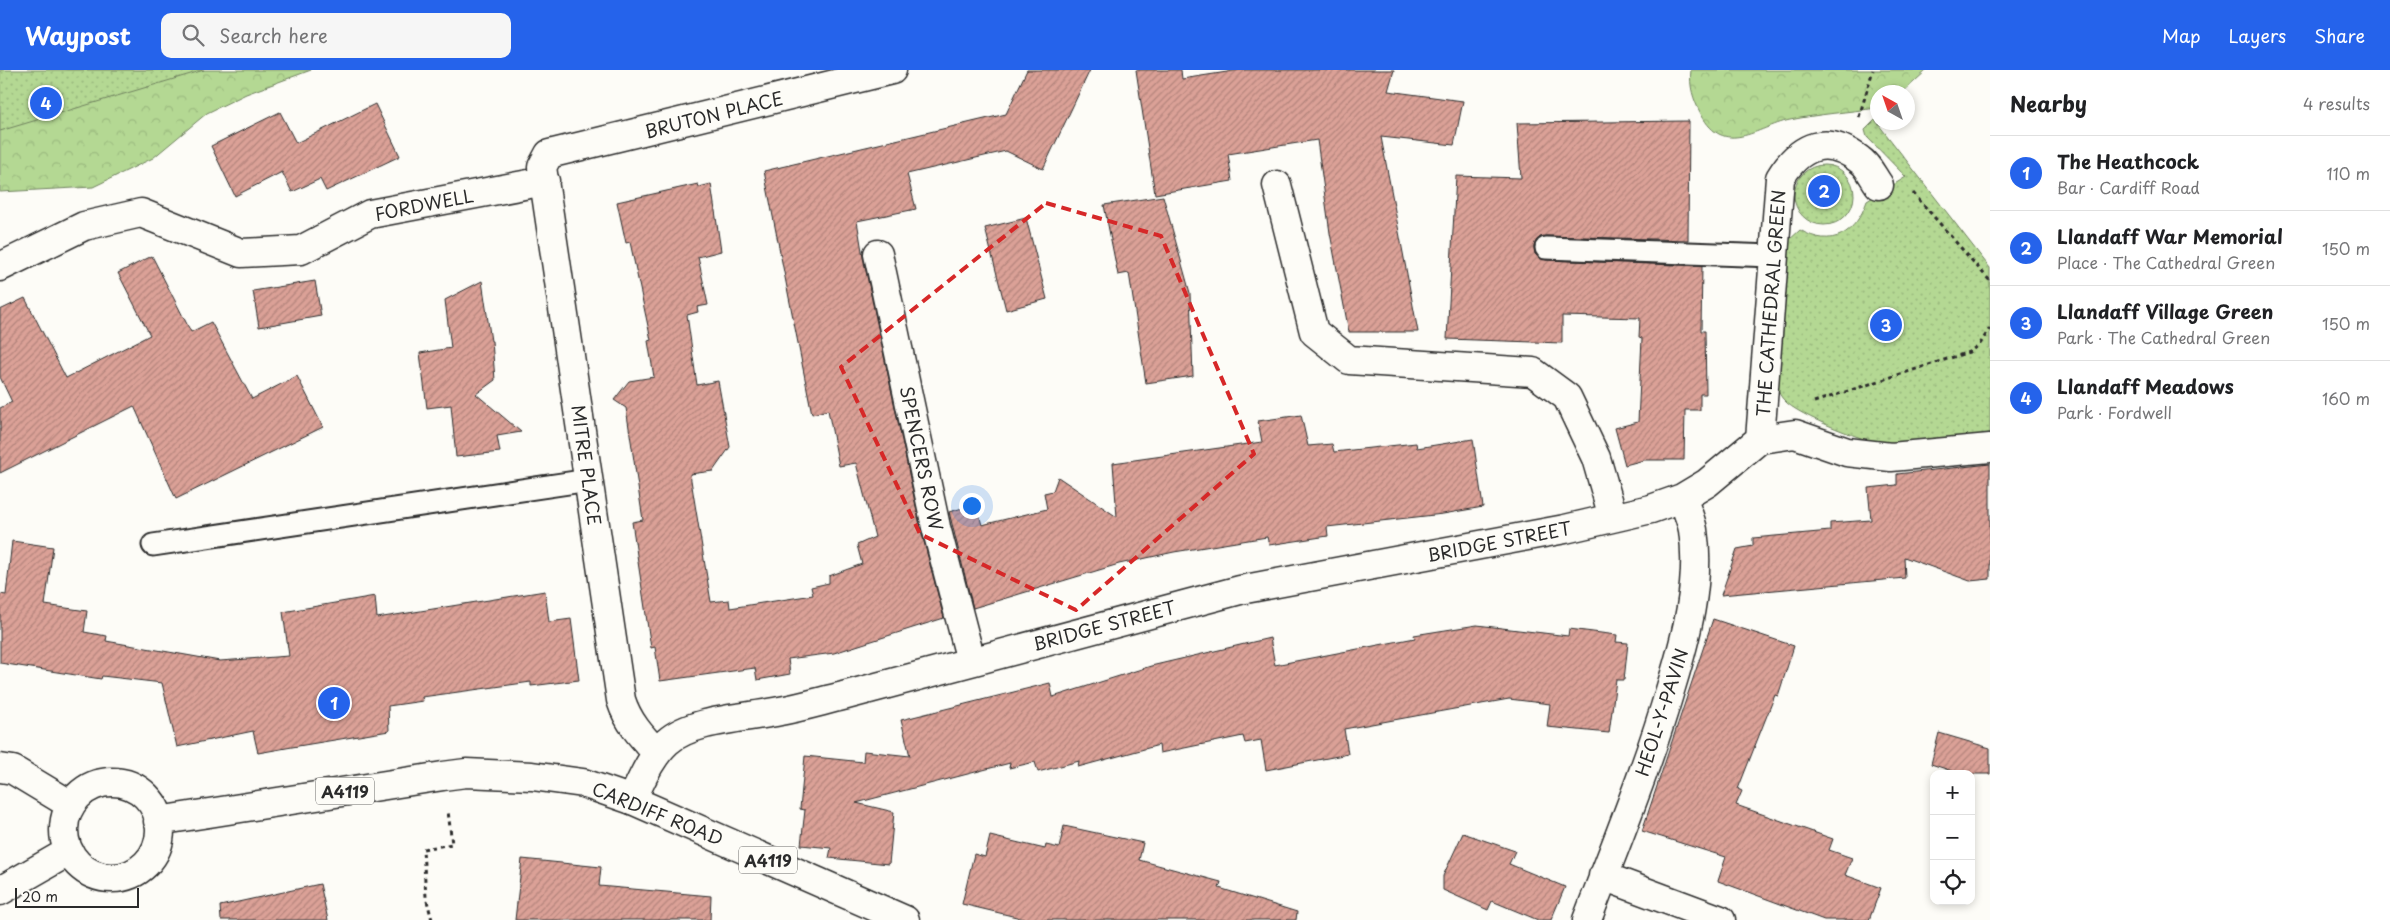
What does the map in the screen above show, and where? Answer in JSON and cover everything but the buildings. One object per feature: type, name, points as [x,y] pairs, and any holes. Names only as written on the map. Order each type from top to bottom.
[{"type":"street","name":"BRUTON PLACE","points":[[543,174],[549,154],[892,70]]},
{"type":"street","name":"THE CATHEDRAL GREEN","points":[[1760,438],[1772,256],[1780,178],[1789,164],[1803,151],[1821,144],[1839,147],[1862,160],[1879,185]]},
{"type":"street","name":"FORDWELL","points":[[0,267],[84,226],[141,213],[241,253],[301,250],[370,214],[543,174]]},
{"type":"street","name":"MITRE PLACE","points":[[543,174],[590,480],[621,700],[626,715],[634,728],[657,753]]},
{"type":"street","points":[[1277,185],[1314,332],[1349,360],[1533,372],[1567,397],[1596,458],[1613,517]]},
{"type":"street","name":"SPENCERS ROW","points":[[878,254],[936,527],[971,661]]},
{"type":"street","name":"THE CATHEDRAL GREEN","points":[[1613,517],[1651,509],[1682,498],[1708,483],[1760,438],[1795,434],[1847,452],[1891,457],[1990,448]]},
{"type":"street","name":"HEOL-Y-PAVIN","points":[[1587,920],[1663,717],[1682,652],[1694,582],[1695,551],[1693,529],[1682,498]]},
{"type":"street","name":"BRIDGE STREET","points":[[632,800],[648,765],[657,753],[668,741],[695,727],[781,711],[1240,590],[1555,530],[1613,517]]},
{"type":"street","points":[[0,768],[13,770],[70,805]]},
{"type":"street","name":"CARDIFF ROAD","points":[[158,821],[466,773],[532,776],[583,783],[632,800],[905,920]]},
{"type":"street","points":[[110,782],[126,784],[140,791],[151,802],[160,832],[156,847],[149,860],[137,871],[123,877],[106,878],[91,874],[78,864],[68,852],[64,836],[64,820],[70,805],[81,793],[95,785],[110,782]]},
{"type":"street","points":[[0,891],[68,852]]},
{"type":"street","points":[[1603,876],[1721,920]]},
{"type":"lane","points":[[1546,248],[1772,256]]},
{"type":"lane","points":[[154,545],[590,480]]},
{"type":"path","points":[[1858,119],[1873,70]]},
{"type":"path","points":[[1908,188],[1990,281]]},
{"type":"path","points":[[1813,403],[1969,352],[1980,344],[1990,328]]},
{"type":"path","points":[[432,920],[426,897],[423,849],[452,844],[443,776]]},
{"type":"highlighted area","points":[[1046,203],[1161,236],[1254,454],[1076,610],[920,534],[841,367]]},
{"type":"green space","points":[[0,70],[204,70],[0,131]]},
{"type":"green space","points":[[66,70],[311,70],[246,94],[207,113],[153,158],[93,187],[0,192],[0,112]]},
{"type":"green space","points":[[1691,70],[1927,70],[1911,85],[1870,85],[1870,109],[1790,120],[1753,133],[1731,137],[1720,134],[1710,127],[1696,103],[1691,82]]},
{"type":"green space","points":[[1870,125],[1870,130],[1883,130],[1990,268],[1990,433],[1893,447],[1853,435],[1804,414],[1782,398],[1779,392],[1777,383],[1788,241],[1800,230],[1812,236],[1822,238],[1832,238],[1841,235],[1856,222],[1867,201],[1906,177],[1867,137],[1865,130]]},
{"type":"green space","points":[[1824,165],[1840,170],[1845,174],[1849,179],[1854,195],[1849,211],[1845,216],[1840,220],[1824,225],[1808,220],[1803,216],[1799,211],[1794,195],[1799,179],[1803,174],[1808,170]]},
{"type":"place","name":"Llandaff Meadows","points":[[46,103]]},
{"type":"place","name":"Llandaff War Memorial","points":[[1824,191]]},
{"type":"place","name":"Llandaff Village Green","points":[[1886,325]]},
{"type":"place","name":"The Heathcock","points":[[334,703]]}]
